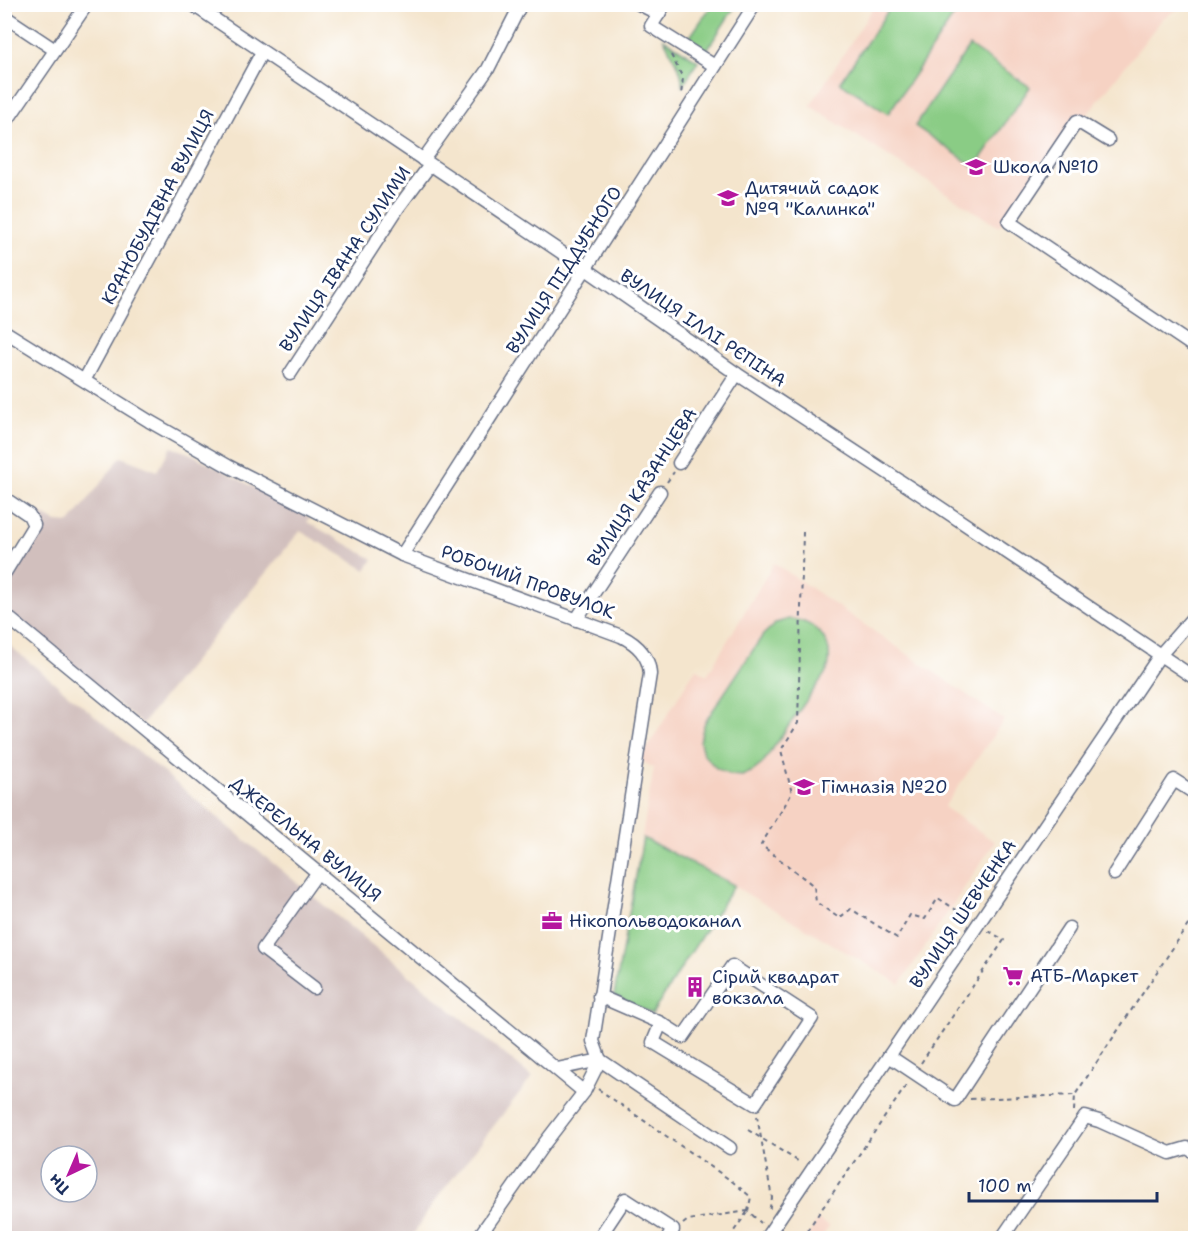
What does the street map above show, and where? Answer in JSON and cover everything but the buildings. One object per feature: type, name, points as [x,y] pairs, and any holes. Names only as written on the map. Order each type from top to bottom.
[{"type":"street","points":[[4,125],[87,4]]},
{"type":"street","name":"ВУЛИЦЯ ІЛЛІ РЄПІНА","points":[[192,4],[586,269],[737,374],[932,501],[1196,679]]},
{"type":"street","name":"ВУЛИЦЯ ІВАНА СУЛИМИ","points":[[290,374],[488,69],[521,4]]},
{"type":"street","points":[[639,4],[662,9],[651,27],[715,66]]},
{"type":"street","name":"ВУЛИЦЯ ПІДДУБНОГО","points":[[402,555],[755,4]]},
{"type":"street","points":[[4,16],[55,50]]},
{"type":"street","name":"КРАНОБУДІВНА ВУЛИЦЯ","points":[[85,379],[262,52]]},
{"type":"street","points":[[1108,140],[1077,121],[1010,222],[1196,348]]},
{"type":"street","name":"РОБОЧИЙ ПРОВУЛОК","points":[[4,330],[149,421],[228,466],[402,555],[636,643],[650,665],[650,674],[592,1041],[600,1060]]},
{"type":"street","name":"ВУЛИЦЯ КАЗАНЦЕВА","points":[[680,463],[737,374]]},
{"type":"street","name":"ВУЛИЦЯ КАЗАНЦЕВА","points":[[576,620],[660,492]]},
{"type":"street","points":[[4,498],[29,515],[34,525],[4,574]]},
{"type":"street","name":"ДЖЕРЕЛЬНА ВУЛИЦЯ","points":[[4,614],[557,1069],[587,1087]]},
{"type":"street","name":"ВУЛИЦЯ ШЕВЧЕНКА","points":[[767,1233],[1160,655],[1196,614]]},
{"type":"street","points":[[1114,874],[1174,780],[1196,794]]},
{"type":"street","points":[[314,988],[263,949],[318,872]]},
{"type":"street","points":[[889,1056],[955,1100],[1069,928]]},
{"type":"street","points":[[599,996],[661,1023],[683,1037],[732,966],[812,1018],[755,1104],[653,1042],[661,1023]]},
{"type":"street","points":[[557,1069],[600,1060],[730,1148]]},
{"type":"street","points":[[478,1239],[587,1087],[600,1060]]},
{"type":"street","points":[[1002,1239],[1085,1117],[1100,1121],[1170,1154],[1187,1148],[1196,1153]]},
{"type":"street","points":[[599,1239],[625,1199],[671,1234]]},
{"type":"path","points":[[661,33],[683,78],[681,95]]},
{"type":"path","name":"ВУЛИЦЯ КАЗАНЦЕВА","points":[[660,492],[680,463]]},
{"type":"path","points":[[803,532],[798,723],[781,750],[792,794],[761,845],[814,886],[816,902],[839,918],[851,909],[897,938],[910,915],[924,919],[938,898],[976,922]]},
{"type":"path","points":[[955,1100],[1075,1095],[1196,913]]},
{"type":"path","points":[[919,1065],[1004,940],[985,928]]},
{"type":"path","points":[[802,1239],[913,1075]]},
{"type":"path","points":[[587,1087],[733,1182],[751,1197],[748,1211],[729,1239]]},
{"type":"path","points":[[755,1104],[771,1198],[767,1233]]},
{"type":"path","points":[[748,1130],[812,1170]]},
{"type":"path","points":[[748,1211],[767,1233]]},
{"type":"path","points":[[671,1234],[688,1221],[748,1211]]},
{"type":"shaded area","name":"Школа №10","points":[[875,5],[1185,5],[1163,18],[999,227],[810,106]]},
{"type":"shaded area","points":[[171,447],[191,454],[310,517],[307,522],[373,559],[366,570],[300,531],[142,724],[5,609],[4,578],[43,515],[56,522],[70,523],[121,457],[157,471]]},
{"type":"shaded area","name":"Гімназія №20","points":[[774,563],[1004,720],[944,807],[995,842],[900,984],[734,886],[652,1014],[614,995],[654,768],[640,760],[696,668],[707,675]]},
{"type":"shaded area","points":[[4,641],[532,1077],[434,1202],[411,1238],[5,1238]]},
{"type":"shaded area","points":[[818,1220],[829,1227],[821,1238],[806,1238]]},
{"type":"green space","points":[[712,5],[736,5],[705,53],[687,41]]},
{"type":"green space","points":[[892,5],[961,5],[888,114],[840,82]]},
{"type":"green space","points":[[664,39],[698,61],[682,87],[679,69]]},
{"type":"green space","points":[[969,46],[1030,87],[975,167],[915,126]]},
{"type":"green space","points":[[789,619],[808,624],[822,635],[829,651],[827,671],[762,764],[742,776],[730,775],[716,768],[703,754],[700,742],[705,722],[763,635],[776,623]]},
{"type":"green space","points":[[643,838],[734,885],[652,1014],[614,995]]},
{"type":"place","name":"Школа №10","points":[[976,167]]},
{"type":"place","name":"Дитячий садок №9 \"Калинка\"","points":[[728,198]]},
{"type":"place","name":"Гімназія №20","points":[[804,787]]},
{"type":"place","name":"Нікопольводоканал","points":[[552,921]]},
{"type":"place","name":"АТБ-Маркет","points":[[1013,976]]},
{"type":"place","name":"Сірий квадрат вокзала","points":[[695,987]]}]
